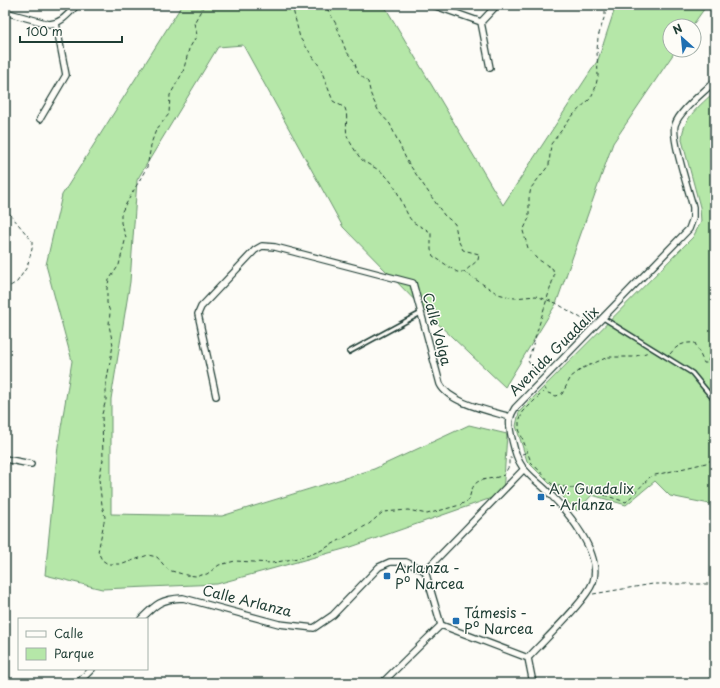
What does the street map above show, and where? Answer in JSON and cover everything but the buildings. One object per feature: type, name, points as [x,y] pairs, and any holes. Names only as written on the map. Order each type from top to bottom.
[{"type":"street","points":[[5,12],[49,24],[62,20],[77,5]]},
{"type":"street","points":[[433,5],[481,22]]},
{"type":"street","points":[[481,22],[498,5]]},
{"type":"street","points":[[481,22],[490,68]]},
{"type":"street","points":[[40,119],[66,75],[56,23]]},
{"type":"street","name":"Avenida Guadalix","points":[[528,658],[584,596],[593,581],[594,566],[589,547],[580,531],[550,493],[524,469],[519,462],[510,424],[510,417],[515,408],[689,229],[693,218],[693,207],[676,141],[675,125],[682,113],[715,81]]},
{"type":"street","name":"Calle Volga","points":[[216,396],[198,314],[206,302],[255,250],[262,246],[275,247],[413,283],[443,391],[462,402],[510,417]]},
{"type":"street","points":[[5,459],[31,464]]},
{"type":"street","points":[[440,625],[425,571],[524,469]]},
{"type":"street","name":"Calle Arlanza","points":[[141,618],[152,607],[167,599],[183,598],[279,624],[314,628],[333,615],[378,567],[390,562],[406,562],[425,571]]},
{"type":"street","points":[[440,625],[528,658],[533,683]]},
{"type":"street","points":[[382,683],[440,625]]},
{"type":"street","points":[[78,683],[91,670]]},
{"type":"lane","points":[[349,352],[421,313]]},
{"type":"lane","points":[[603,318],[692,372],[715,401]]},
{"type":"path","points":[[292,5],[300,38],[320,67],[333,102],[345,108],[348,116],[346,130],[348,138],[362,160],[385,175],[401,197],[409,217],[415,224],[431,233],[431,250],[433,256],[457,272],[464,272],[498,294],[514,298],[536,296],[556,304],[595,326]]},
{"type":"path","points":[[325,5],[336,24],[346,51],[354,61],[358,73],[368,82],[371,95],[379,112],[390,124],[410,166],[444,215],[455,224],[458,240],[463,250],[479,254],[478,260],[464,272]]},
{"type":"path","points":[[605,5],[605,15],[598,37],[598,76],[595,89],[590,99],[574,114],[551,144],[549,165],[531,188],[529,198],[529,218],[524,231],[528,248],[536,258],[553,269],[554,276],[528,360],[548,394],[556,396],[562,394],[571,377],[583,368],[608,358],[633,356],[655,350]]},
{"type":"path","points":[[5,208],[32,241],[32,249],[27,267],[17,282],[5,289]]},
{"type":"path","points":[[667,357],[675,348],[686,342],[695,343],[701,359],[704,363],[707,363],[715,346],[712,330],[715,323]]},
{"type":"path","points":[[546,390],[523,412],[519,421],[519,429],[531,462],[554,485],[591,491],[626,502],[651,476],[706,463],[715,458]]},
{"type":"path","points":[[584,596],[653,584],[715,584]]},
{"type":"green space","points":[[182,5],[384,5],[503,205],[598,60],[616,5],[707,5],[698,18],[662,18],[662,58],[671,58],[613,143],[556,304],[505,387],[435,321],[343,227],[243,45],[218,47],[137,180],[130,282],[111,399],[111,514],[222,516],[374,469],[469,425],[507,434],[503,494],[351,547],[217,584],[102,589],[45,575],[58,446],[72,361],[46,265],[62,195]]},
{"type":"green space","points":[[715,91],[715,505],[670,496],[655,481],[626,505],[592,495],[577,511],[527,461],[516,426],[519,412],[693,237],[701,222],[700,207],[682,140],[683,132],[688,119]]},
{"type":"place","name":"Av. Guadalix - Arlanza","points":[[541,497]]},
{"type":"place","name":"Arlanza - Pº Narcea","points":[[387,576]]},
{"type":"place","name":"Támesis - Pº Narcea","points":[[456,621]]}]
